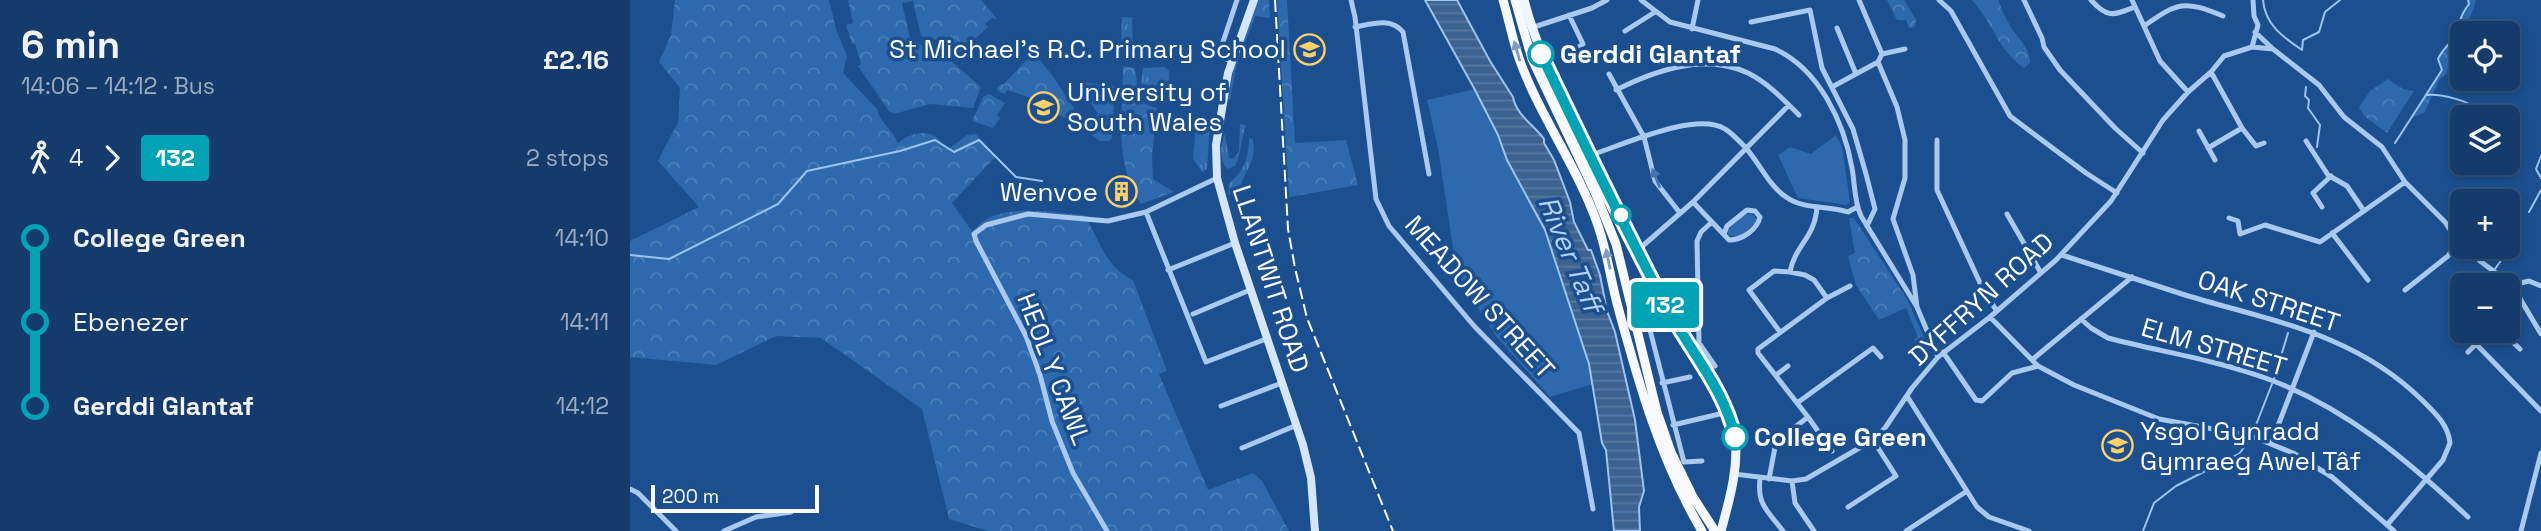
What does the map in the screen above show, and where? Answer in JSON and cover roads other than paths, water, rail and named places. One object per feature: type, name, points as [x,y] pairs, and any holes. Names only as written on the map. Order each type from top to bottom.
[{"type":"highway","points":[[1503,0],[1521,62],[1596,218],[1607,250],[1617,304],[1650,417],[1663,455],[1702,531]]},
{"type":"highway","points":[[1515,0],[1532,60],[1595,192],[1616,244],[1657,412],[1671,452],[1693,497],[1708,521],[1718,531]]},
{"type":"main road","name":"LLANTWIT ROAD","points":[[1254,0],[1231,61],[1216,145],[1217,178],[1266,339],[1297,425],[1311,478],[1315,531]]},
{"type":"main road","points":[[1524,0],[1531,28],[1559,91],[1677,326],[1714,384],[1728,412],[1735,437],[1734,474],[1718,531]]},
{"type":"street","points":[[1231,61],[1223,58],[1220,51],[1237,0]]},
{"type":"street","name":"MEADOW STREET","points":[[1350,0],[1376,199],[1389,226],[1475,327],[1579,433],[1593,509]]},
{"type":"street","points":[[1531,28],[1607,0]]},
{"type":"street","points":[[1641,0],[1671,22],[1775,50],[1788,55],[1808,70],[1824,93],[1844,141],[1852,166],[1857,207],[1917,307],[1940,354],[1976,400],[1982,401],[2012,373],[2038,366]]},
{"type":"street","points":[[1692,29],[1698,0]]},
{"type":"street","points":[[1832,88],[1878,62],[1882,54],[1859,0]]},
{"type":"street","points":[[1939,0],[1951,11],[2010,116],[2117,193]]},
{"type":"street","points":[[2024,0],[2044,47],[2060,70],[2115,128],[2143,153]]},
{"type":"street","points":[[2091,0],[2107,14],[2115,15],[2135,7]]},
{"type":"street","points":[[2132,0],[2160,61],[2188,92]]},
{"type":"street","points":[[2163,0],[2167,10]]},
{"type":"street","points":[[2253,0],[2254,16],[2258,25],[2252,47],[2273,49]]},
{"type":"street","points":[[2144,26],[2167,10],[2182,5],[2197,5],[2221,13]]},
{"type":"street","points":[[1751,22],[1810,10],[1822,68],[1853,129],[1875,209],[1867,226]]},
{"type":"street","points":[[1625,31],[1655,12]]},
{"type":"street","points":[[1569,15],[1583,44],[1576,49]]},
{"type":"street","points":[[1355,27],[1386,23],[1397,26],[1403,32],[1429,174]]},
{"type":"street","points":[[1837,28],[1856,74]]},
{"type":"street","points":[[2255,32],[2319,85],[2344,117],[2382,147],[2405,182],[2445,222],[2454,236],[2455,245],[2448,256],[2405,290]]},
{"type":"street","name":"DYFFRYN ROAD","points":[[1734,474],[1792,481],[1806,479],[1873,440],[1940,354],[1990,317],[2062,254],[2117,193],[2163,120],[2188,92],[2224,57],[2252,47]]},
{"type":"street","points":[[1882,54],[1905,49]]},
{"type":"street","points":[[1878,62],[1897,107],[1905,140],[1905,178],[1892,219],[1913,275],[1917,307]]},
{"type":"street","points":[[1616,90],[1646,75],[1680,66],[1724,65],[1748,73],[1766,84],[1800,115]]},
{"type":"street","points":[[2211,72],[2242,128],[2256,146],[2264,144]]},
{"type":"street","points":[[1609,74],[1644,137],[1655,181],[1680,213]]},
{"type":"street","points":[[1638,250],[1693,202],[1789,105]]},
{"type":"street","points":[[1591,155],[1685,124],[1706,123],[1726,129],[1746,148],[1786,197],[1802,205],[1848,212],[1857,207]]},
{"type":"street","points":[[2208,148],[2242,128]]},
{"type":"street","points":[[2199,131],[2215,160]]},
{"type":"street","points":[[1937,140],[1937,190],[1981,285],[1996,310]]},
{"type":"street","points":[[2306,141],[2331,176],[2347,186],[2364,211]]},
{"type":"street","points":[[2322,207],[2313,193],[2331,176]]},
{"type":"street","points":[[1217,178],[1146,212],[1206,362],[1266,339]]},
{"type":"street","points":[[2229,218],[2238,221],[2240,234],[2265,225],[2320,242],[2405,182]]},
{"type":"street","points":[[1693,202],[1729,240],[1738,240],[1758,224],[1760,217],[1755,211],[1747,210],[1727,226],[1724,234]]},
{"type":"street","points":[[1790,272],[1793,257],[1811,235],[1817,207]]},
{"type":"street","name":"HEOL Y CAWL","points":[[1107,531],[1073,473],[1052,421],[1026,336],[974,234],[986,225],[1028,214],[1108,221],[1146,212]]},
{"type":"street","points":[[2007,214],[2042,273]]},
{"type":"street","points":[[1712,222],[1701,232],[1698,241],[1699,344],[1715,366]]},
{"type":"street","points":[[2332,233],[2368,280]]},
{"type":"street","points":[[1168,270],[1235,243]]},
{"type":"street","name":"OAK STREET","points":[[2062,254],[2314,332],[2356,350],[2413,391],[2444,424],[2449,434],[2448,452],[2387,525]]},
{"type":"street","points":[[2478,259],[2496,273]]},
{"type":"street","points":[[1780,332],[1749,290],[1774,271],[1805,275],[1814,280],[1827,298]]},
{"type":"street","points":[[2033,359],[2132,277]]},
{"type":"street","points":[[2520,283],[2529,281],[2541,285]]},
{"type":"street","points":[[1832,451],[1758,353],[1758,349],[1827,298],[1850,286]]},
{"type":"street","points":[[1193,314],[1251,290]]},
{"type":"street","points":[[1641,295],[1684,462],[1702,461]]},
{"type":"street","points":[[2520,299],[2541,334]]},
{"type":"street","points":[[1990,317],[2038,366],[2099,396],[2159,419],[2251,436],[2271,444],[2323,471],[2394,531]]},
{"type":"street","name":"ELM STREET","points":[[2081,319],[2108,338],[2267,378],[2341,412],[2384,442],[2468,517]]},
{"type":"street","points":[[2271,444],[2314,332]]},
{"type":"street","points":[[2514,343],[2520,349]]},
{"type":"street","points":[[2468,352],[2476,344],[2541,411]]},
{"type":"street","points":[[1797,403],[1873,348],[1881,357]]},
{"type":"street","points":[[1776,375],[1788,366]]},
{"type":"street","points":[[1662,383],[1690,376]]},
{"type":"street","points":[[1221,406],[1282,383]]},
{"type":"street","points":[[1907,396],[1977,507],[1989,517],[2029,531]]},
{"type":"street","points":[[1673,425],[1728,412]]},
{"type":"street","points":[[1769,479],[1776,442],[1808,417]]},
{"type":"street","points":[[1242,448],[1297,425]]},
{"type":"street","points":[[1848,507],[1896,476],[1873,440]]},
{"type":"street","points":[[2521,531],[2541,453]]},
{"type":"street","points":[[1760,478],[1758,494],[1761,502],[1783,531]]},
{"type":"street","points":[[1792,481],[1795,503],[1814,531]]},
{"type":"street","points":[[630,489],[638,493],[676,531]]},
{"type":"street","points":[[1906,531],[1967,491]]},
{"type":"street","points":[[724,531],[756,517],[791,512]]},
{"type":"street","points":[[1919,523],[1925,531]]},
{"type":"water","name":"River Taff","points":[[1425,0],[1457,0],[1518,109],[1544,139],[1570,202],[1574,222],[1588,250],[1591,250],[1615,332],[1635,420],[1644,491],[1639,507],[1640,531],[1614,531],[1606,450],[1602,443],[1589,364],[1545,230],[1507,160],[1498,135],[1475,90]]},
{"type":"waterway","points":[[2263,0],[2271,23],[2302,50],[2303,40],[2319,32],[2325,12],[2340,0]]},
{"type":"waterway","points":[[2395,143],[2442,70],[2438,59],[2455,35],[2469,4],[2468,0]]},
{"type":"waterway","points":[[2306,87],[2308,108],[2320,125],[2317,147]]},
{"type":"waterway","points":[[2427,95],[2447,97],[2471,105]]},
{"type":"waterway","points":[[630,255],[669,259],[778,204],[807,171],[900,151],[935,140],[954,152],[979,140],[1016,177],[1042,181]]},
{"type":"waterway","points":[[2541,156],[2536,169],[2541,178]]},
{"type":"waterway","points":[[2529,212],[2541,190]]},
{"type":"waterway","points":[[2495,269],[2502,259]]},
{"type":"waterway","points":[[2274,379],[2288,333]]},
{"type":"waterway","points":[[2254,430],[2272,384]]},
{"type":"waterway","points":[[2143,531],[2154,503],[2176,486],[2239,454],[2248,442]]},
{"type":"railway","points":[[1275,0],[1288,229],[1295,268],[1307,318],[1393,531]]},
{"type":"place","name":"St Michael's R.C. Primary School","points":[[1309,49]]},
{"type":"place","name":"Gerddi Glantaf","points":[[1541,54]]},
{"type":"place","name":"University of South Wales","points":[[1044,107]]},
{"type":"place","name":"Wenvoe","points":[[1121,192]]},
{"type":"place","name":"College Green","points":[[1735,437]]},
{"type":"place","name":"Ysgol Gynradd Gymraeg Awel Tâf","points":[[2117,446]]}]
